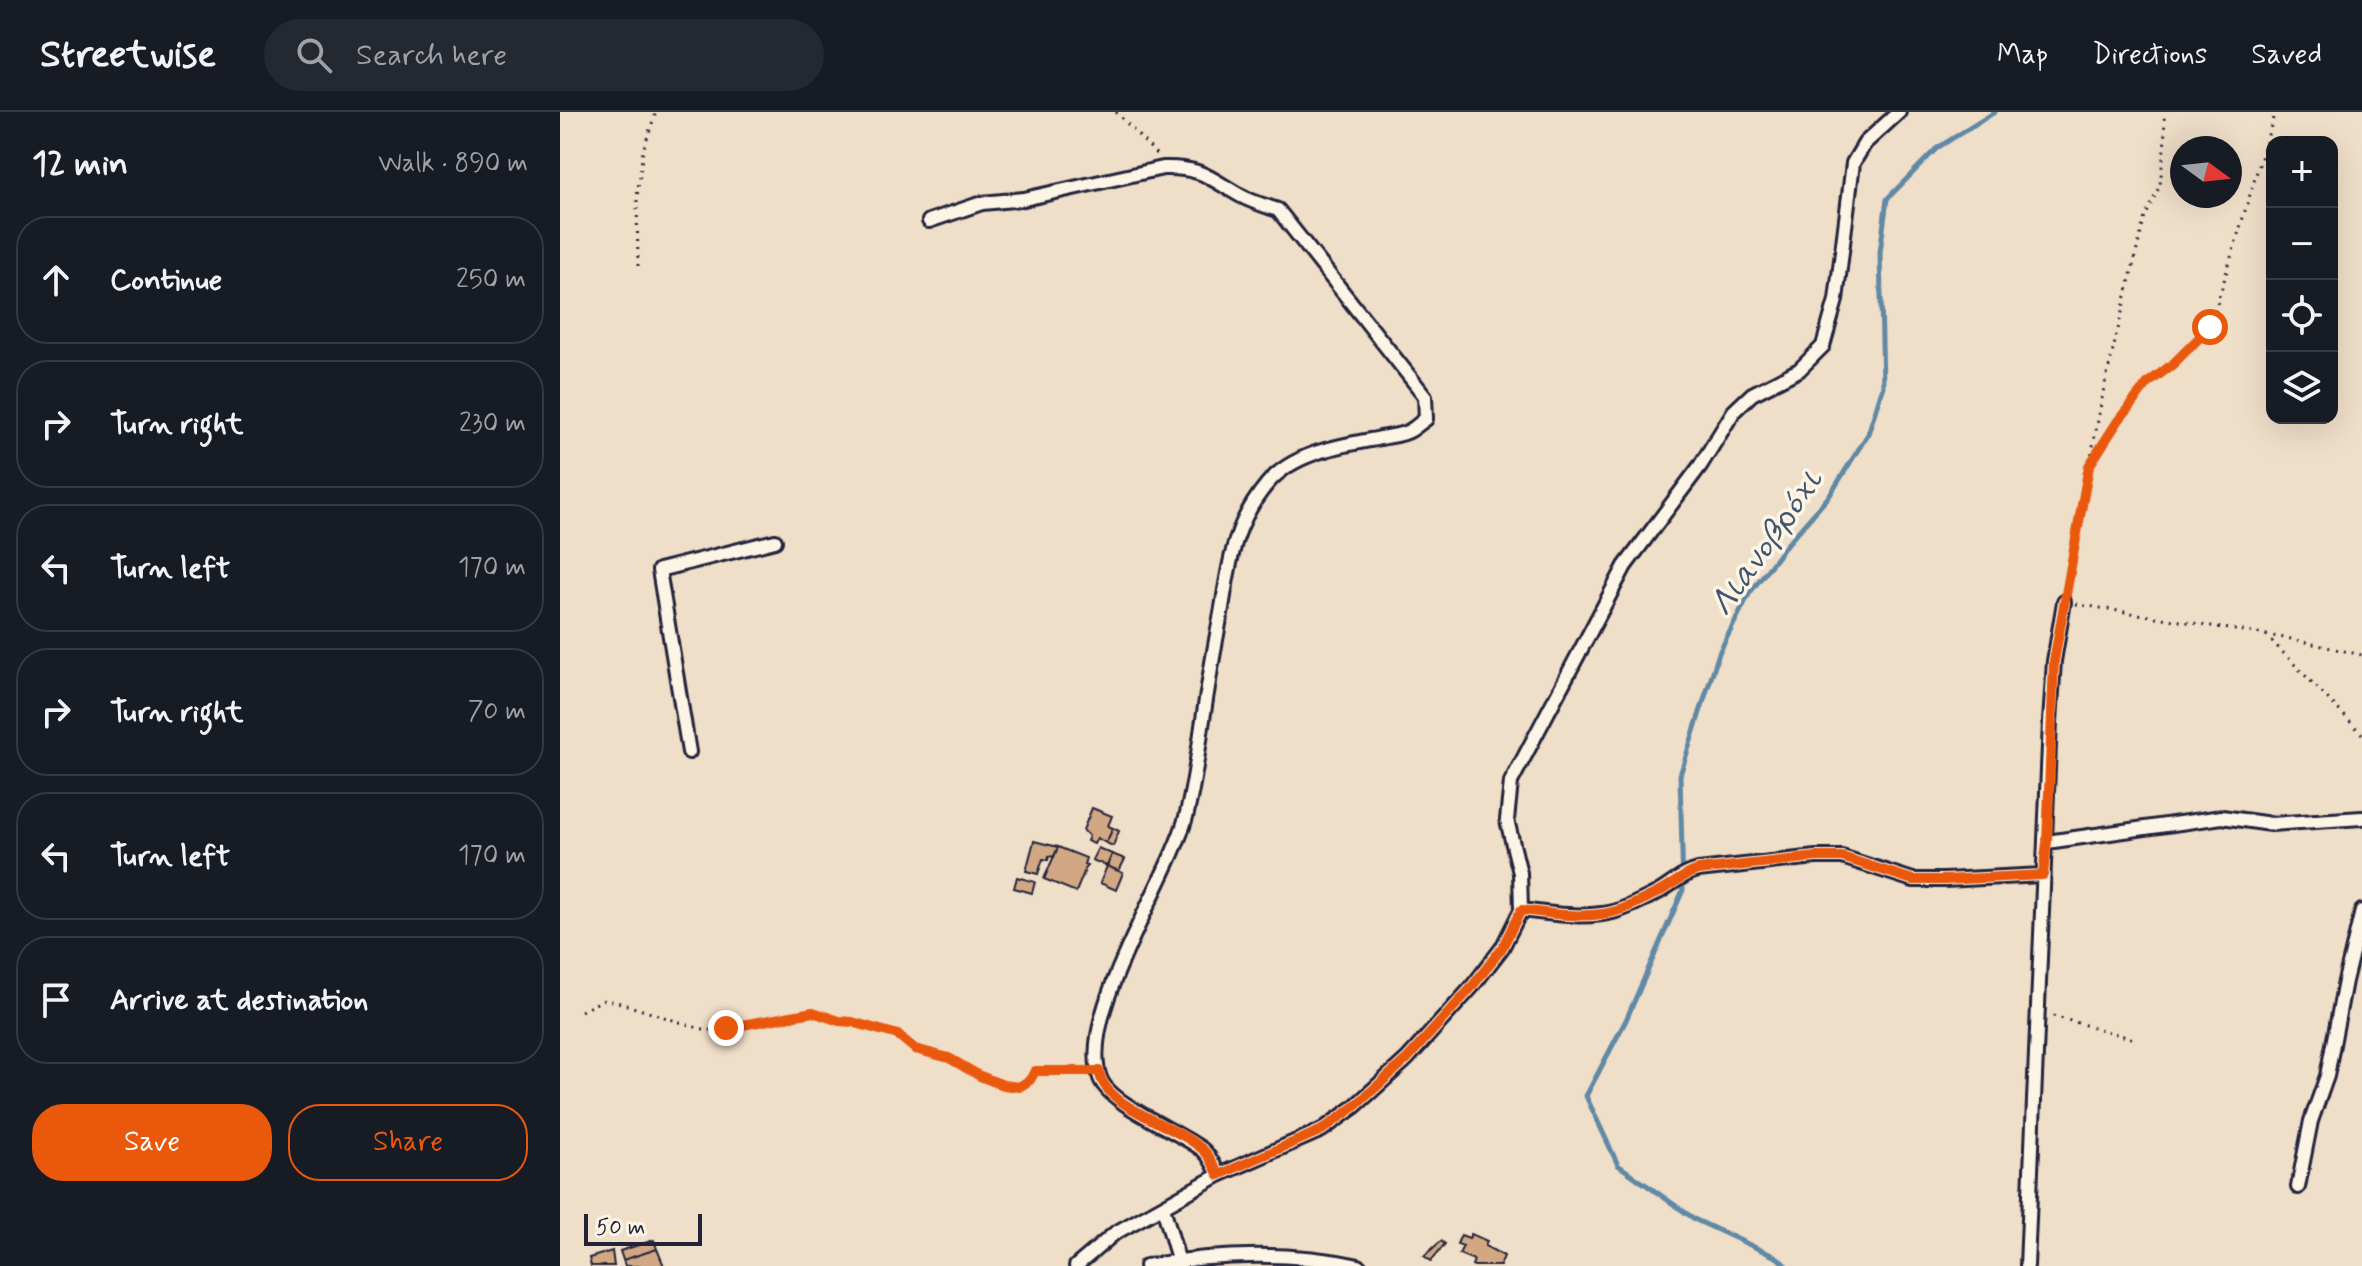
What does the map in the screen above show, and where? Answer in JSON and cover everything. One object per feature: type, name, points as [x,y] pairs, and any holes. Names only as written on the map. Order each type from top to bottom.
[{"type":"street","points":[[1076,1266],[1115,1233],[1219,1175],[1322,1130],[1354,1107],[1407,1059],[1471,988],[1502,948],[1521,910],[1520,873],[1507,820],[1511,782],[1625,566],[1700,466],[1734,411],[1752,394],[1799,370],[1823,346],[1836,300],[1853,163],[1865,143],[1899,112]]},
{"type":"street","points":[[929,221],[982,203],[1024,199],[1163,168],[1185,167],[1209,175],[1244,198],[1278,210],[1425,396],[1426,419],[1409,432],[1333,447],[1287,466],[1268,483],[1250,508],[1234,539],[1186,818],[1174,851],[1127,949],[1097,1036],[1100,1079],[1114,1096],[1206,1152],[1219,1175]]},
{"type":"street","points":[[689,752],[659,570],[775,541]]},
{"type":"street","points":[[2027,1266],[2054,661],[2064,602]]},
{"type":"street","points":[[2047,842],[2222,817],[2271,824],[2362,818]]},
{"type":"street","points":[[1521,910],[1573,915],[1604,914],[1662,891],[1683,874],[1816,857],[1842,857],[1913,880],[2043,875]]},
{"type":"street","points":[[2298,1187],[2311,1121],[2327,1076],[2362,911]]},
{"type":"street","points":[[1163,1207],[1179,1263]]},
{"type":"street","points":[[1146,1266],[1229,1257],[1307,1258],[1359,1266]]},
{"type":"path","points":[[638,266],[639,181],[643,150],[656,112]]},
{"type":"path","points":[[1116,112],[1152,151],[1172,167]]},
{"type":"path","points":[[2164,112],[2165,139],[2160,185],[2144,220],[2104,388],[2064,602],[2266,635],[2362,655]]},
{"type":"path","points":[[2089,466],[2118,421],[2148,383],[2173,364],[2210,327],[2275,112]]},
{"type":"path","points":[[2266,635],[2362,734]]},
{"type":"path","points":[[581,1011],[603,1000],[614,1001],[710,1030],[813,1012],[898,1035],[915,1049],[949,1058],[1003,1085],[1019,1087],[1030,1080],[1035,1071],[1099,1071]]},
{"type":"path","points":[[2037,1012],[2134,1039]]},
{"type":"building","points":[[1092,808],[1112,816],[1108,826],[1113,828],[1106,843],[1097,838],[1094,844],[1087,841],[1089,836],[1083,830]]},
{"type":"building","points":[[1113,828],[1119,831],[1113,846],[1106,843]]},
{"type":"building","points":[[1034,841],[1058,847],[1054,857],[1043,859],[1038,874],[1026,871]]},
{"type":"building","points":[[1058,847],[1086,858],[1084,864],[1087,865],[1076,892],[1044,879]]},
{"type":"building","points":[[1098,848],[1112,854],[1107,866],[1092,860]]},
{"type":"building","points":[[1112,854],[1125,859],[1119,871],[1107,866]]},
{"type":"building","points":[[1107,866],[1123,873],[1116,890],[1100,883]]},
{"type":"building","points":[[1017,877],[1035,882],[1032,893],[1014,888]]},
{"type":"building","points":[[1471,1234],[1487,1241],[1485,1246],[1504,1256],[1500,1266],[1474,1266],[1474,1260],[1459,1254],[1463,1246],[1457,1244],[1461,1235],[1469,1238]]},
{"type":"building","points":[[654,1240],[657,1249],[623,1260],[620,1251]]},
{"type":"building","points":[[1441,1241],[1445,1244],[1431,1261],[1424,1256]]},
{"type":"building","points":[[657,1249],[664,1266],[625,1266],[623,1260]]},
{"type":"building","points":[[612,1251],[614,1266],[591,1266],[589,1258]]},
{"type":"waterway","name":"Λιανοβρόχι","points":[[1786,1266],[1778,1258],[1696,1220],[1618,1165],[1586,1096],[1626,1020],[1683,890],[1680,775],[1719,653],[1749,594],[1830,495],[1868,434],[1883,386],[1880,252],[1887,199],[1937,148],[1995,112]]},
{"type":"route","points":[[726,1028],[813,1012],[898,1035],[915,1049],[949,1058],[1003,1085],[1019,1087],[1030,1080],[1035,1071],[1099,1071],[1100,1079],[1114,1096],[1206,1152],[1219,1175],[1322,1130],[1354,1107],[1407,1059],[1471,988],[1502,948],[1521,910],[1573,915],[1604,914],[1662,891],[1683,874],[1816,857],[1842,857],[1913,880],[2043,875],[2054,661],[2089,466],[2118,421],[2148,383],[2173,364],[2210,327]]}]
